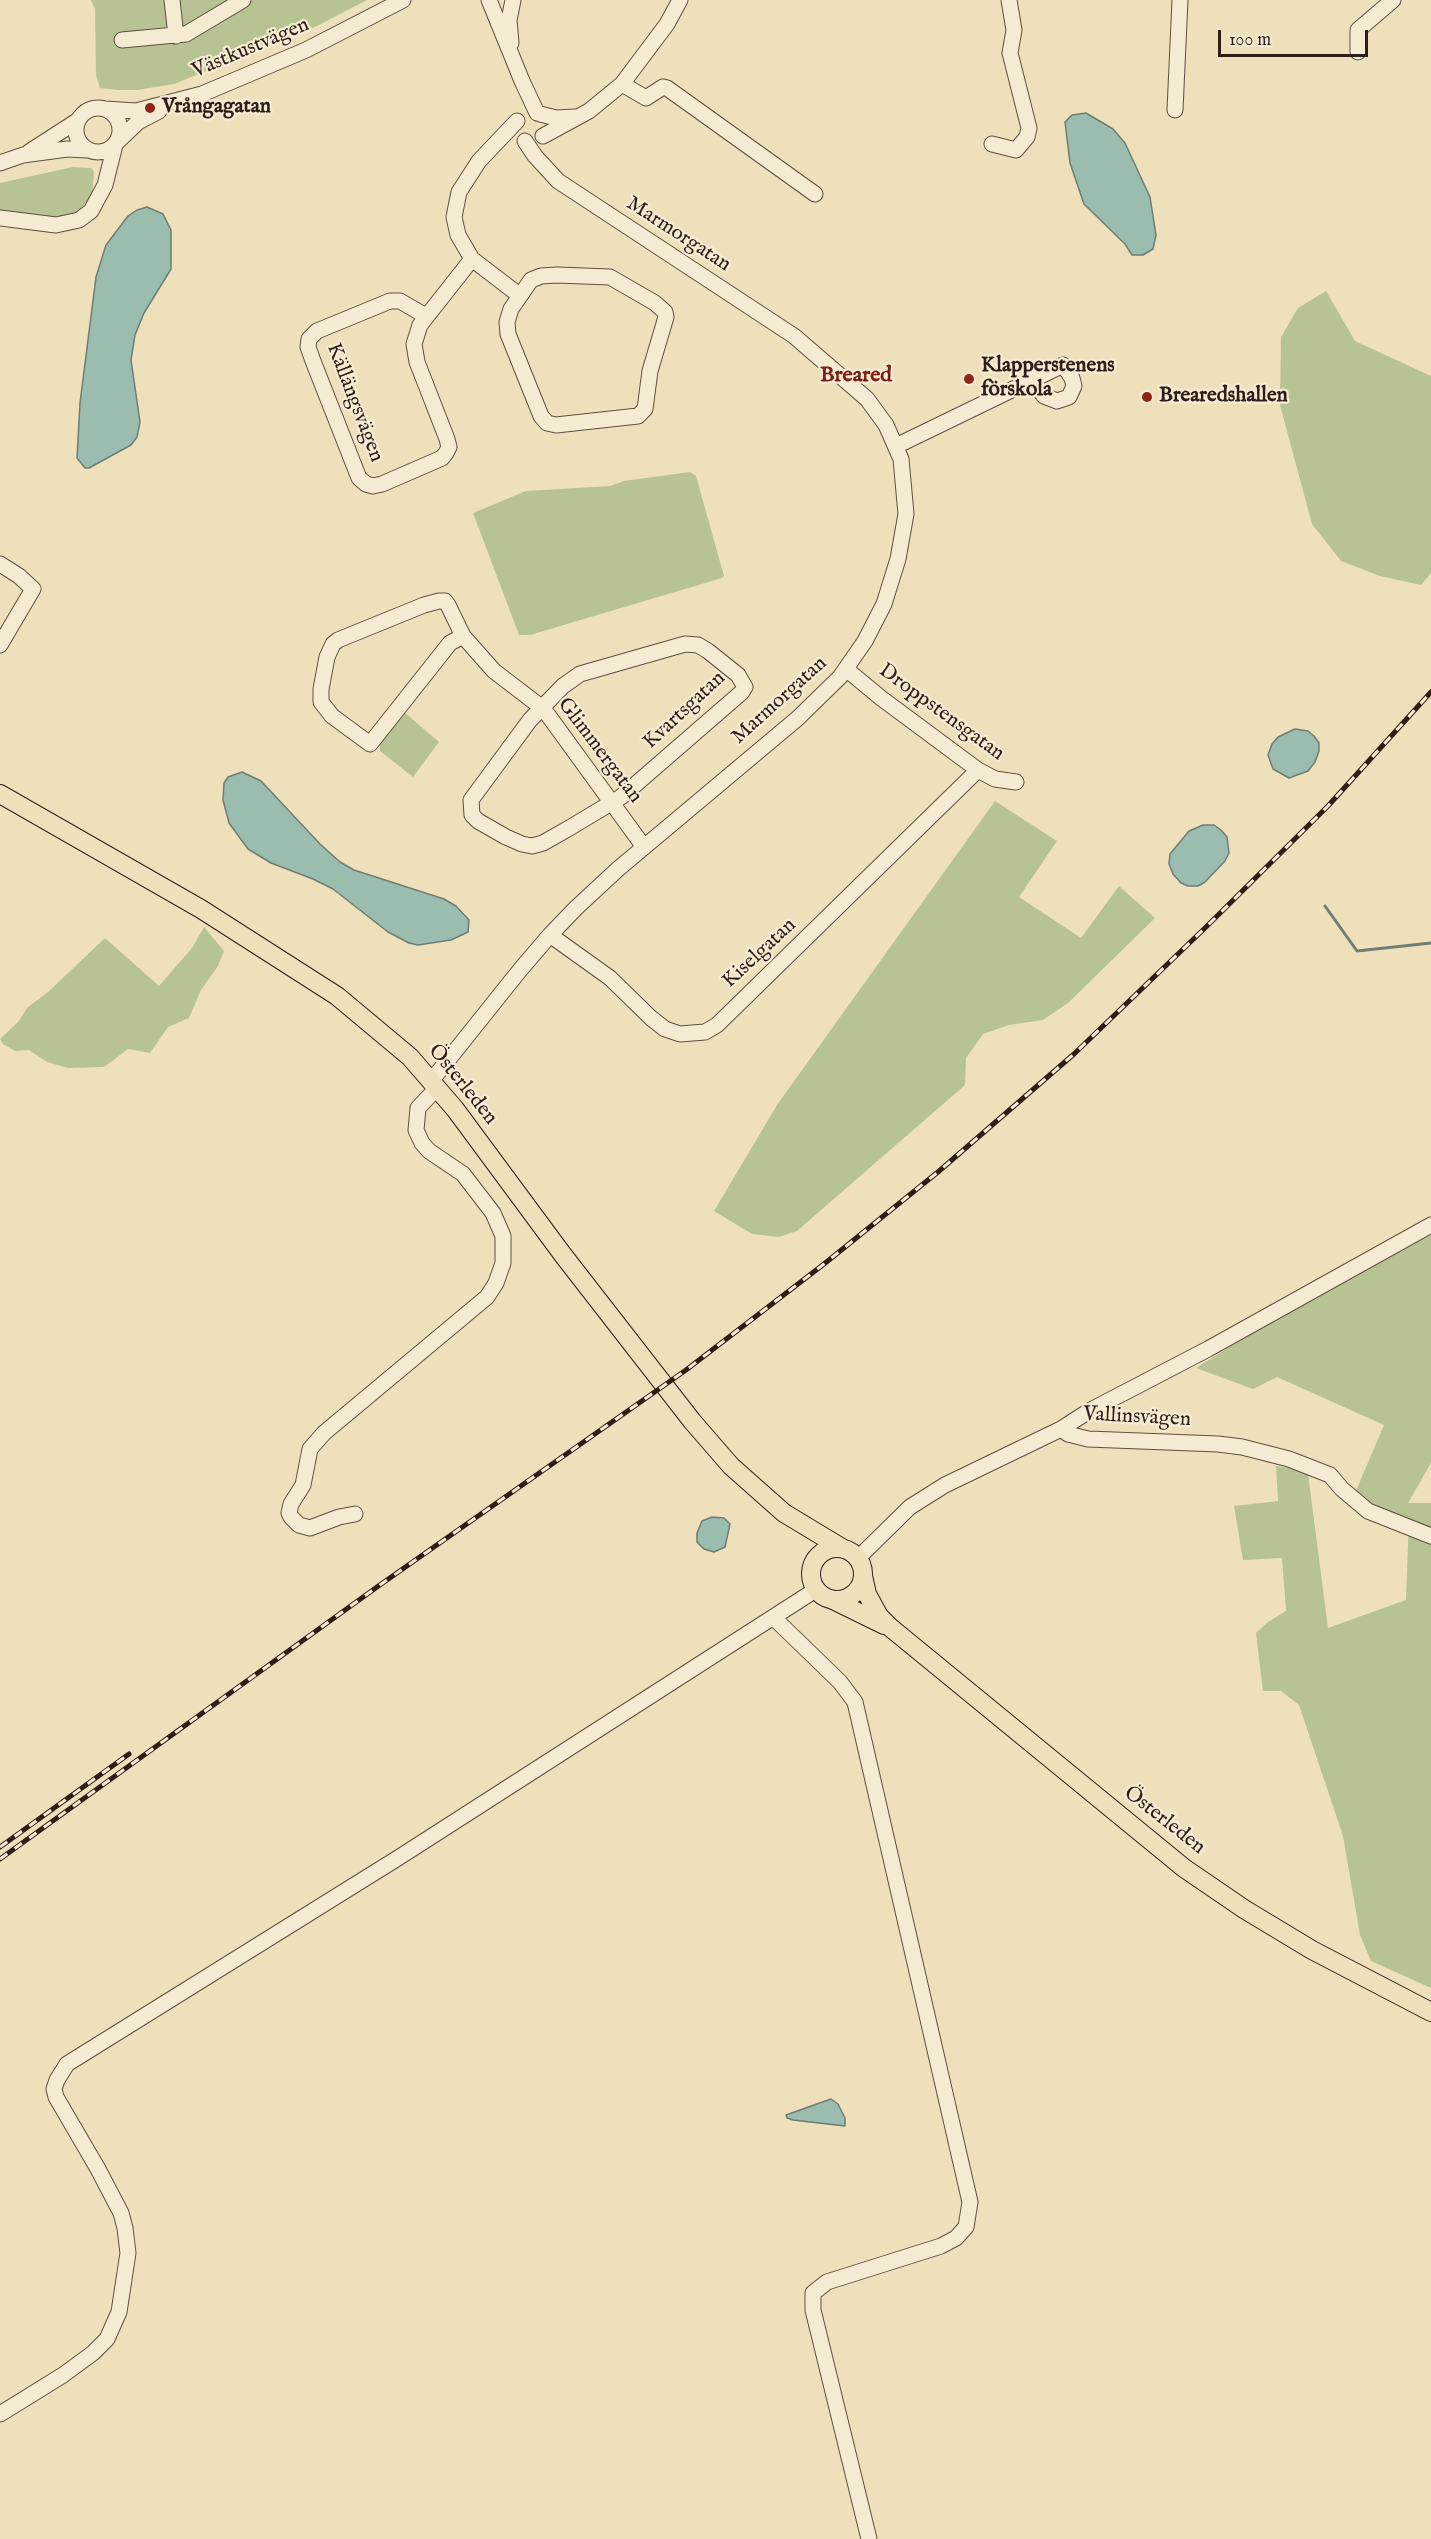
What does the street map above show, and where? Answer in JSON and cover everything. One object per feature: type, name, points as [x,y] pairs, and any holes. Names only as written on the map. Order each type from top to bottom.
[{"type":"main road","name":"Österleden","points":[[0,794],[201,909],[337,996],[403,1050],[435,1084],[512,1188],[692,1421],[731,1466],[790,1517],[850,1553],[863,1576],[867,1594],[879,1616],[893,1630],[1184,1868],[1244,1909],[1312,1950],[1431,2012]]},
{"type":"main road","name":"Österleden","points":[[790,1517],[806,1539],[810,1552],[813,1581],[824,1594],[893,1630]]},
{"type":"main road","points":[[812,1569],[816,1559],[824,1551],[850,1553]]},
{"type":"main road","points":[[824,1594],[849,1597],[859,1588],[863,1576]]},
{"type":"street","points":[[172,0],[176,36]]},
{"type":"street","points":[[122,39],[186,34],[243,0]]},
{"type":"street","name":"Västkustvägen","points":[[0,163],[23,155],[67,149],[103,152],[138,122],[178,102],[261,70],[357,25],[403,0]]},
{"type":"street","points":[[489,0],[522,81],[546,126],[533,139]]},
{"type":"street","points":[[513,0],[509,27],[513,58]]},
{"type":"street","points":[[494,144],[511,139],[533,139],[595,106],[622,84],[667,24],[680,0]]},
{"type":"street","points":[[992,144],[1016,150],[1027,137],[1029,128],[1010,53],[1014,30],[1009,0]]},
{"type":"street","points":[[1175,110],[1180,0]]},
{"type":"street","points":[[1358,52],[1358,30],[1393,0]]},
{"type":"street","points":[[522,81],[524,103],[516,131],[533,139]]},
{"type":"street","points":[[622,84],[646,98],[663,87],[667,88],[815,194]]},
{"type":"street","name":"Västkustvägen","points":[[23,155],[77,121],[89,110],[136,111],[178,102]]},
{"type":"street","points":[[0,218],[56,225],[70,223],[86,215],[100,195],[120,135],[119,124],[112,113],[105,109]]},
{"type":"street","points":[[519,295],[471,259],[458,234],[454,217],[455,202],[479,161],[528,111],[556,118],[575,117]]},
{"type":"street","points":[[77,121],[77,138],[89,151],[100,170],[100,195]]},
{"type":"street","name":"Marmorgatan","points":[[355,1514],[339,1517],[310,1528],[298,1525],[291,1517],[289,1512],[291,1504],[303,1485],[310,1449],[324,1433],[487,1297],[496,1283],[503,1263],[503,1236],[494,1213],[463,1174],[435,1156],[422,1143],[416,1130],[418,1108],[550,935],[644,847],[825,694],[846,669],[876,621],[898,559],[906,514],[904,478],[896,446],[877,410],[867,399],[794,336],[558,181],[542,162],[533,139]]},
{"type":"street","points":[[426,316],[471,259]]},
{"type":"street","points":[[541,276],[603,276],[617,280],[660,307],[666,317],[653,360],[643,412],[638,416],[556,425],[543,420],[507,328],[508,315],[519,295],[531,280],[541,276]]},
{"type":"street","name":"Källängsvägen","points":[[390,301],[400,302],[426,316],[416,334],[414,352],[448,447],[442,458],[373,486],[366,484],[359,478],[313,361],[308,346],[309,339],[317,331],[390,301]]},
{"type":"street","points":[[896,446],[1063,365],[1072,378],[1074,386],[1069,397],[1057,401],[1044,396],[1032,381]]},
{"type":"street","points":[[0,564],[19,576],[33,589],[0,645]]},
{"type":"street","name":"Glimmergatan","points":[[463,636],[450,643],[370,744],[332,716],[321,702],[327,657],[333,644],[424,605],[445,601],[463,636],[494,671],[541,707],[644,847]]},
{"type":"street","name":"Kvartsgatan","points":[[541,707],[563,686],[580,674],[685,644],[698,645],[708,651],[744,682],[745,687],[742,692],[612,803]]},
{"type":"street","name":"Droppstensgatan","points":[[846,669],[978,770],[995,779],[1016,782]]},
{"type":"street","points":[[541,707],[471,800],[472,815],[506,837],[532,846],[543,843],[612,803]]},
{"type":"street","name":"Kiselgatan","points":[[550,935],[610,978],[651,1018],[666,1029],[680,1034],[705,1032],[717,1025],[978,770]]},
{"type":"street","points":[[1061,1429],[1089,1411],[1208,1349],[1431,1225]]},
{"type":"street","name":"Vallinsvägen","points":[[850,1553],[925,1496],[966,1473],[1061,1429],[1068,1434],[1088,1439],[1225,1444],[1289,1459],[1330,1475],[1342,1489],[1368,1511],[1431,1536]]},
{"type":"street","points":[[0,2414],[63,2375],[93,2353],[107,2339],[119,2312],[128,2253],[125,2228],[121,2213],[98,2169],[56,2097],[54,2089],[57,2080],[67,2064],[398,1858],[774,1618],[824,1594]]},
{"type":"street","points":[[774,1618],[840,1682],[855,1702],[969,2202],[966,2227],[950,2242],[827,2282],[813,2293],[813,2310],[869,2539]]},
{"type":"green space","points":[[91,0],[367,0],[317,26],[174,84],[137,90],[118,90],[100,88],[96,75],[95,9]]},
{"type":"green space","points":[[73,167],[91,168],[94,172],[92,196],[78,212],[56,218],[0,210],[0,183]]},
{"type":"green space","points":[[1326,291],[1355,341],[1431,376],[1431,573],[1421,585],[1380,576],[1341,561],[1312,524],[1280,405],[1281,337],[1298,308]]},
{"type":"green space","points":[[690,472],[696,476],[724,576],[722,578],[530,635],[519,635],[473,513],[526,491],[610,486],[624,481]]},
{"type":"green space","points":[[403,711],[439,742],[413,777],[380,751],[380,739]]},
{"type":"green space","points":[[995,801],[1057,841],[1019,897],[1081,938],[1119,886],[1155,918],[1068,1003],[1043,1020],[1009,1025],[983,1034],[966,1058],[965,1085],[797,1231],[779,1237],[752,1234],[714,1211],[777,1105]]},
{"type":"green space","points":[[204,927],[224,951],[218,966],[201,990],[189,1018],[168,1027],[150,1053],[128,1049],[104,1067],[68,1068],[47,1062],[29,1050],[15,1051],[3,1044],[0,1039],[19,1021],[27,1008],[48,992],[105,938],[159,986],[192,948]]},
{"type":"green space","points":[[1431,1235],[1431,1463],[1408,1503],[1431,1503],[1431,1988],[1371,1961],[1360,1935],[1343,1836],[1299,1705],[1281,1691],[1263,1691],[1256,1633],[1286,1611],[1282,1558],[1243,1560],[1234,1506],[1278,1501],[1276,1466],[1308,1474],[1328,1628],[1406,1600],[1409,1518],[1376,1508],[1355,1493],[1384,1425],[1277,1377],[1253,1389],[1196,1368],[1268,1323]]},
{"type":"shaded area","points":[[1086,113],[1113,129],[1125,143],[1150,197],[1156,235],[1153,249],[1143,255],[1132,255],[1125,244],[1084,204],[1070,163],[1065,122],[1072,115]]},
{"type":"shaded area","points":[[147,207],[163,214],[171,230],[171,269],[144,313],[135,335],[131,360],[140,422],[137,437],[131,445],[85,468],[77,458],[80,403],[96,277],[106,245],[128,216]]},
{"type":"shaded area","points":[[1295,729],[1308,731],[1314,736],[1319,743],[1319,751],[1308,771],[1289,778],[1273,769],[1268,755],[1272,744],[1278,737]]},
{"type":"shaded area","points":[[242,772],[261,781],[340,862],[354,870],[444,899],[456,906],[469,920],[468,932],[451,940],[418,945],[409,943],[388,932],[333,889],[271,863],[248,849],[229,823],[223,800],[224,783],[228,777]]},
{"type":"shaded area","points":[[1203,825],[1214,825],[1221,830],[1227,837],[1229,853],[1225,861],[1205,882],[1198,886],[1188,886],[1181,883],[1173,874],[1169,864],[1170,854],[1189,831]]},
{"type":"shaded area","points":[[712,1517],[724,1518],[730,1524],[725,1547],[714,1552],[704,1549],[697,1542],[697,1533],[702,1521]]},
{"type":"shaded area","points":[[831,2099],[838,2104],[845,2118],[845,2126],[787,2118],[786,2115]]},
{"type":"waterway","points":[[1325,906],[1357,951],[1431,943]]},
{"type":"railway","points":[[0,1859],[377,1587],[686,1370],[824,1264],[938,1172],[1074,1054],[1205,928],[1328,806],[1431,692]]},
{"type":"railway","points":[[0,1847],[129,1754]]},
{"type":"place","name":"Vrångagatan","points":[[150,108]]},
{"type":"place","name":"Klapperstenens förskola","points":[[969,379]]},
{"type":"place","name":"Brearedshallen","points":[[1147,397]]},
{"type":"district","name":"Breared","points":[[856,376]]}]
